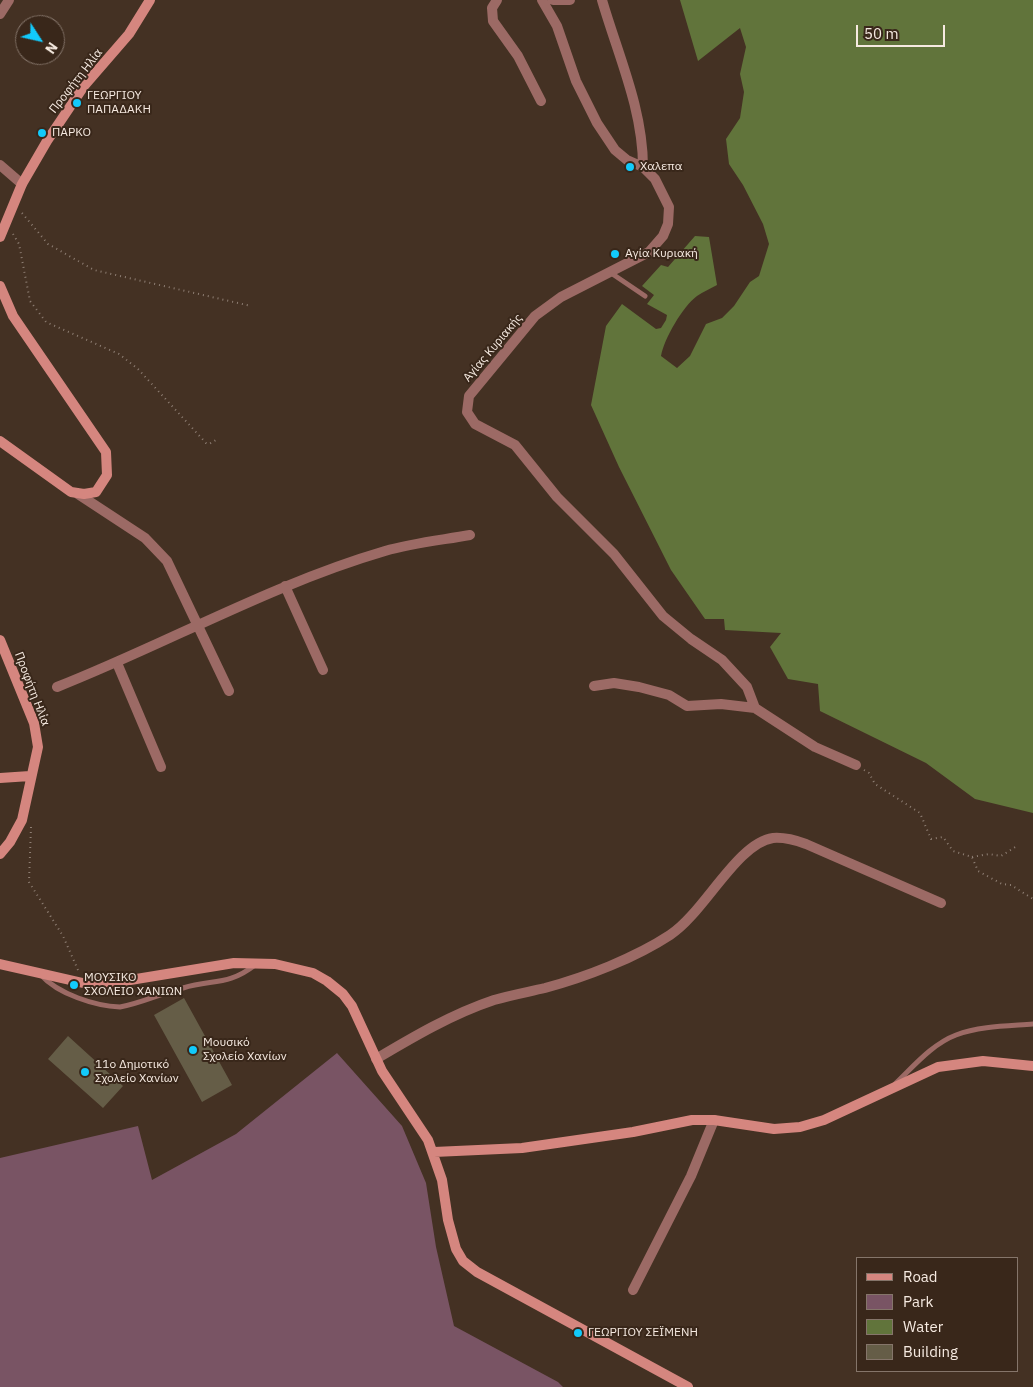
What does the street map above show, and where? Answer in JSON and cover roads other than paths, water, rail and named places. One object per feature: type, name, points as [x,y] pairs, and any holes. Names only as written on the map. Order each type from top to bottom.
[{"type":"street","points":[[0,14],[9,0]]},
{"type":"street","name":"Προφήτη Ηλία","points":[[0,233],[22,184],[66,111],[84,86],[129,34],[150,0]]},
{"type":"street","points":[[497,0],[492,8],[493,21],[518,56],[542,101]]},
{"type":"street","name":"Αγίας Κυριακής","points":[[542,0],[557,26],[576,81],[597,123],[615,150],[627,160],[642,167],[655,179],[665,194],[669,207],[668,224],[663,236],[649,252],[561,297],[536,316],[469,396],[467,412],[476,424],[515,445],[557,497],[614,554],[663,616],[691,639],[722,660],[746,687],[755,708]]},
{"type":"street","points":[[553,0],[570,0]]},
{"type":"street","points":[[602,0],[643,142],[642,167]]},
{"type":"street","points":[[0,165],[22,184]]},
{"type":"street","points":[[0,286],[13,316],[106,452],[108,466],[104,483],[96,492],[78,494]]},
{"type":"street","points":[[0,441],[66,490],[78,494],[145,538],[157,549],[167,561],[229,691]]},
{"type":"street","points":[[56,687],[117,663],[285,586],[386,550],[470,535]]},
{"type":"street","points":[[285,586],[322,670]]},
{"type":"street","name":"Προφήτη Ηλία","points":[[0,640],[37,734],[35,763],[30,776],[26,808],[10,842],[0,854]]},
{"type":"street","points":[[117,663],[161,767]]},
{"type":"street","points":[[594,686],[614,683],[639,687],[669,695],[687,706],[721,704],[755,708],[815,746],[856,765]]},
{"type":"street","points":[[0,778],[30,776]]},
{"type":"street","points":[[376,1059],[412,1038],[473,1008],[591,973],[659,942],[691,918],[727,873],[750,849],[772,838],[786,838],[806,844],[941,903]]},
{"type":"street","points":[[0,964],[83,983],[118,982],[220,964],[275,964],[312,973],[335,986],[352,1006],[376,1059],[398,1098],[420,1126],[434,1152],[442,1180],[452,1238],[463,1260],[477,1272],[675,1384],[688,1387]]},
{"type":"street","points":[[434,1152],[522,1148],[633,1132],[692,1120],[714,1120],[774,1129],[800,1127],[824,1120],[924,1072],[949,1064],[983,1061],[1033,1066]]},
{"type":"street","points":[[633,1290],[691,1176],[714,1120]]},
{"type":"lane","points":[[611,273],[645,296]]},
{"type":"lane","points":[[38,972],[50,985],[66,992],[109,1007],[120,1007],[195,984],[228,981],[243,974],[257,963]]},
{"type":"lane","points":[[887,1091],[931,1050],[955,1035],[982,1028],[1033,1024]]},
{"type":"water","points":[[680,0],[1033,0],[1033,813],[975,799],[926,763],[820,711],[818,684],[788,679],[770,647],[781,633],[725,630],[724,619],[705,619],[671,570],[619,467],[591,405],[606,326],[622,304],[656,329],[661,328],[666,320],[667,315],[647,304],[654,295],[642,286],[661,265],[668,267],[695,236],[709,237],[717,285],[699,295],[686,307],[670,332],[661,356],[677,368],[690,356],[706,324],[722,318],[734,306],[750,282],[759,276],[769,244],[763,224],[743,185],[729,164],[726,139],[740,118],[744,92],[740,74],[746,47],[740,28],[698,61]]},
{"type":"place","name":"ΓΕΩΡΓΙΟΥ ΠΑΠΑΔΑΚΗ","points":[[77,103]]},
{"type":"place","name":"ΠΑΡΚΟ","points":[[42,133]]},
{"type":"place","name":"Χαλεπα","points":[[630,167]]},
{"type":"place","name":"Αγία Κυριακή","points":[[615,254]]},
{"type":"place","name":"ΜΟΥΣΙΚΟ ΣΧΟΛΕΙΟ ΧΑΝΙΩΝ","points":[[74,985]]},
{"type":"place","name":"Μουσικό Σχολείο Χανίων","points":[[193,1050]]},
{"type":"place","name":"11o Δημοτικό Σχολείο Χανίων","points":[[85,1072]]},
{"type":"place","name":"ΓΕΩΡΓΙΟΥ ΣΕΪΜΕΝΗ","points":[[578,1333]]}]
